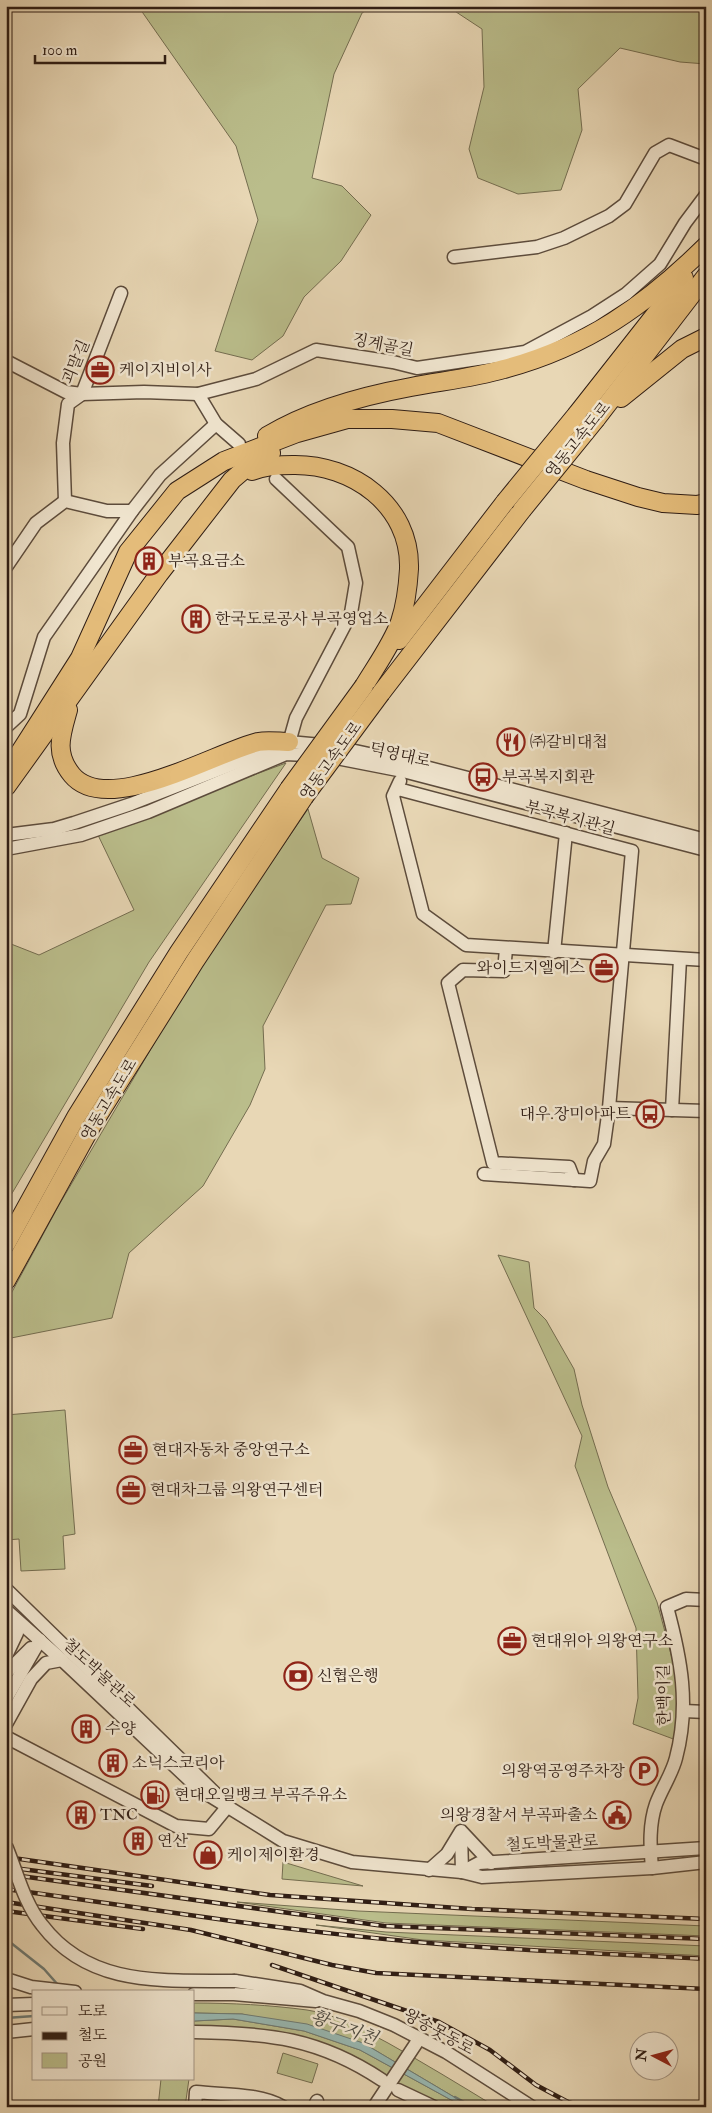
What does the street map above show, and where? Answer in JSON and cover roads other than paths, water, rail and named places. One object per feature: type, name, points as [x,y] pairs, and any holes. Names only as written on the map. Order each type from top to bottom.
[{"type":"highway","points":[[6,774],[80,658],[128,552],[177,491],[293,421],[401,389],[505,369],[545,356],[590,336],[625,315],[659,289],[706,246]]},
{"type":"highway","name":"영동고속도로","points":[[6,1281],[92,1125],[364,686],[505,502],[578,414],[706,250]]},
{"type":"highway","name":"영동고속도로","points":[[6,1244],[76,1117],[179,952],[296,793],[380,693],[706,276]]},
{"type":"highway","points":[[596,419],[676,354],[706,337]]},
{"type":"highway","points":[[224,461],[297,433],[347,419],[392,419],[438,423],[586,480],[638,497],[663,503],[697,505],[706,503]]},
{"type":"highway","points":[[6,788],[159,574],[232,480],[253,462],[302,440],[351,426],[392,426],[436,432],[582,488],[637,505],[663,511],[706,511]]},
{"type":"highway","points":[[232,480],[258,468],[283,465],[304,464],[337,470],[357,479],[372,490],[390,509],[398,522],[406,543],[409,568],[406,591],[400,623],[364,686]]},
{"type":"highway","points":[[72,697],[62,731],[60,754],[67,769],[78,782],[91,788],[107,791],[131,788],[260,742],[288,748]]},
{"type":"highway","points":[[6,754],[39,721]]},
{"type":"street","points":[[454,257],[537,247],[564,238],[609,216],[625,204],[655,153],[669,145],[706,159]]},
{"type":"street","name":"징계골길","points":[[6,361],[66,392],[82,394],[144,392],[198,394],[256,379],[316,350],[393,362],[417,368],[525,352],[592,316],[626,294],[660,264],[685,223],[706,195]]},
{"type":"street","name":"괴말길","points":[[65,502],[63,443],[68,404],[82,394],[121,293]]},
{"type":"street","points":[[198,394],[216,424],[239,444]]},
{"type":"street","points":[[6,727],[20,714],[44,637],[132,511],[160,475],[216,424]]},
{"type":"street","points":[[276,479],[348,547],[356,583],[351,613],[296,718],[288,748]]},
{"type":"street","points":[[6,567],[36,523],[65,502],[106,511],[132,511]]},
{"type":"street","name":"덕영대로","points":[[6,835],[54,829],[74,823],[288,748],[332,746],[706,850]]},
{"type":"street","name":"덕영대로","points":[[6,849],[81,835],[148,812],[288,748]]},
{"type":"street","points":[[404,767],[398,789],[393,796],[423,914],[466,945],[706,960]]},
{"type":"street","name":"덕영대로","points":[[404,767],[706,840]]},
{"type":"street","name":"부곡복지관길","points":[[398,789],[632,851],[623,956]]},
{"type":"street","points":[[554,952],[566,834]]},
{"type":"street","points":[[506,949],[504,971],[463,970],[448,982],[493,1162],[569,1167],[574,1180]]},
{"type":"street","points":[[484,1174],[590,1181],[594,1160],[604,1144],[623,956]]},
{"type":"street","points":[[672,1110],[680,959]]},
{"type":"street","points":[[609,1108],[706,1111]]},
{"type":"street","name":"철도박물관로","points":[[6,1588],[205,1781],[228,1806]]},
{"type":"street","name":"한백이길","points":[[652,1868],[650,1853],[651,1820],[676,1759],[684,1711],[680,1658],[667,1607],[686,1599],[706,1600]]},
{"type":"street","points":[[6,1656],[17,1633],[11,1615]]},
{"type":"street","name":"철도박물관로","points":[[11,1615],[62,1660],[199,1789],[283,1842],[352,1862],[462,1872],[482,1877],[652,1868],[706,1862]]},
{"type":"street","points":[[6,1673],[49,1630]]},
{"type":"street","points":[[6,1698],[40,1640]]},
{"type":"street","points":[[6,1724],[31,1679],[46,1663],[62,1660]]},
{"type":"street","points":[[684,1711],[706,1712]]},
{"type":"street","points":[[6,1737],[176,1826],[210,1829],[228,1806]]},
{"type":"street","points":[[429,1870],[447,1854],[461,1831]]},
{"type":"street","points":[[461,1831],[491,1863]]},
{"type":"street","points":[[461,1831],[462,1872]]},
{"type":"street","points":[[6,1846],[29,1904],[42,1925],[67,1953],[99,1969],[144,1980],[234,1988]]},
{"type":"street","name":"철도박물관로","points":[[462,1872],[479,1863],[706,1848]]},
{"type":"street","points":[[6,1980],[31,1987],[57,1990]]},
{"type":"street","points":[[195,1994],[234,1988]]},
{"type":"street","name":"왕송못동로","points":[[234,1988],[300,1991],[323,2001],[359,2011],[394,2025],[446,2052],[532,2107]]},
{"type":"street","points":[[6,2005],[32,2004]]},
{"type":"street","points":[[6,2032],[32,2029]]},
{"type":"street","points":[[195,2032],[242,2032],[310,2045],[342,2056],[434,2107]]},
{"type":"street","points":[[374,2107],[419,2039]]},
{"type":"street","points":[[195,2107],[196,2092],[259,2099],[275,2102],[283,2107]]},
{"type":"water","name":"황구지천","points":[[195,2013],[242,2014],[307,2024],[363,2043],[471,2107],[464,2107],[360,2050],[304,2031],[233,2019],[195,2021]]},
{"type":"waterway","name":"황구지천","points":[[6,1939],[44,1969],[59,1986]]},
{"type":"waterway","points":[[6,2018],[32,2016]]},
{"type":"waterway","name":"황구지천","points":[[455,2097],[473,2107]]},
{"type":"railway","points":[[6,1857],[270,1895],[472,1909],[706,1919]]},
{"type":"railway","points":[[6,1867],[152,1886]]},
{"type":"railway","points":[[6,1874],[384,1926],[706,1939]]},
{"type":"railway","points":[[6,1889],[242,1922],[385,1939],[505,1949],[706,1959]]},
{"type":"railway","points":[[6,1902],[191,1930],[332,1965],[376,1973],[706,1989]]},
{"type":"railway","points":[[6,1911],[143,1929]]},
{"type":"railway","points":[[272,1965],[439,2022],[490,2050],[536,2085],[568,2102],[584,2107]]},
{"type":"place","name":"케이지비이사","points":[[100,370]]},
{"type":"place","name":"부곡요금소","points":[[149,561]]},
{"type":"place","name":"한국도로공사 부곡영업소","points":[[196,619]]},
{"type":"place","name":"㈜갈비대첩","points":[[511,742]]},
{"type":"place","name":"부곡복지회관","points":[[483,777]]},
{"type":"place","name":"와이드지엘에스","points":[[604,968]]},
{"type":"place","name":"대우.장미아파트","points":[[650,1114]]},
{"type":"place","name":"현대자동차 중앙연구소","points":[[133,1450]]},
{"type":"place","name":"현대차그룹 의왕연구센터","points":[[131,1490]]},
{"type":"place","name":"현대위아 의왕연구소","points":[[512,1641]]},
{"type":"place","name":"신협은행","points":[[298,1676]]},
{"type":"place","name":"수양","points":[[86,1729]]},
{"type":"place","name":"소닉스코리아","points":[[113,1763]]},
{"type":"place","name":"의왕역공영주차장","points":[[644,1771]]},
{"type":"place","name":"현대오일뱅크 부곡주유소","points":[[155,1795]]},
{"type":"place","name":"TNC","points":[[81,1815]]},
{"type":"place","name":"의왕경찰서 부곡파출소","points":[[617,1815]]},
{"type":"place","name":"연산","points":[[138,1841]]},
{"type":"place","name":"케이제이환경","points":[[208,1855]]}]
